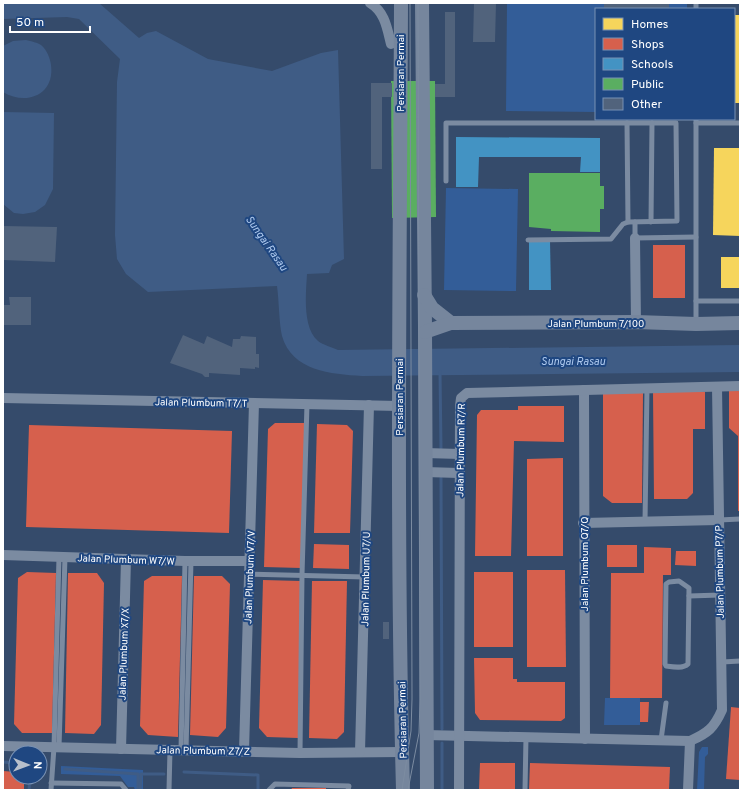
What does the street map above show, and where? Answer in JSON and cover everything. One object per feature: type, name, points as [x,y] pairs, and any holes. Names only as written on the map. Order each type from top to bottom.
[{"type":"main road","points":[[393,3],[391,44],[390,263],[399,330]]},
{"type":"main road","name":"Persiaran Permai","points":[[401,3],[399,399],[403,790]]},
{"type":"main road","points":[[422,3],[427,790]]},
{"type":"main road","points":[[424,295],[432,308],[451,323]]},
{"type":"main road","name":"Jalan Plumbum 7/100","points":[[425,335],[451,323],[740,323]]},
{"type":"street","points":[[370,3],[382,14],[386,23],[391,44]]},
{"type":"street","points":[[635,238],[636,322]]},
{"type":"street","name":"Jalan Plumbum R7/R","points":[[459,790],[461,398],[467,393],[740,386]]},
{"type":"street","name":"Jalan Plumbum P7/P","points":[[690,741],[704,735],[715,724],[722,710],[717,387]]},
{"type":"street","name":"Jalan Plumbum Q7/Q","points":[[584,390],[583,523],[585,739]]},
{"type":"street","name":"Jalan Plumbum T7/T","points":[[3,398],[368,405],[399,399]]},
{"type":"street","name":"Jalan Plumbum V7/V","points":[[244,751],[254,403]]},
{"type":"street","name":"Jalan Plumbum U7/U","points":[[360,752],[368,405]]},
{"type":"street","points":[[425,453],[460,454]]},
{"type":"street","points":[[425,472],[460,473]]},
{"type":"street","points":[[583,523],[718,520]]},
{"type":"street","name":"Jalan Plumbum W7/W","points":[[3,556],[188,561],[250,561]]},
{"type":"street","name":"Jalan Plumbum X7/X","points":[[121,748],[126,559]]},
{"type":"street","points":[[426,735],[690,741],[688,790]]},
{"type":"street","name":"Jalan Plumbum Z7/Z","points":[[3,746],[300,753],[402,752]]},
{"type":"lane","points":[[696,324],[696,121],[740,123]]},
{"type":"lane","points":[[446,181],[446,123],[676,123],[677,221],[628,222],[623,224],[611,239],[528,240]]},
{"type":"lane","points":[[627,123],[628,222]]},
{"type":"lane","points":[[651,222],[652,123]]},
{"type":"lane","points":[[635,222],[635,238],[696,237]]},
{"type":"lane","points":[[696,301],[740,301]]},
{"type":"lane","points":[[646,522],[647,388]]},
{"type":"lane","points":[[300,753],[302,575],[307,404]]},
{"type":"lane","points":[[718,520],[740,519]]},
{"type":"lane","points":[[51,790],[57,747],[62,557]]},
{"type":"lane","points":[[169,790],[179,750],[188,561]]},
{"type":"lane","points":[[249,574],[365,577]]},
{"type":"lane","points":[[669,582],[679,582],[689,588],[689,596],[688,664],[681,667],[666,666],[666,584],[669,582]]},
{"type":"lane","points":[[689,596],[720,595]]},
{"type":"lane","points":[[722,662],[740,661]]},
{"type":"lane","points":[[661,740],[666,703]]},
{"type":"lane","points":[[525,790],[526,737]]},
{"type":"lane","points":[[52,783],[121,784],[126,790]]},
{"type":"lane","points":[[269,790],[275,784],[349,786],[348,790]]},
{"type":"shaded area","points":[[507,3],[687,3],[687,8],[595,8],[595,112],[506,111]]},
{"type":"shaded area","points":[[446,188],[518,189],[516,291],[444,290]]},
{"type":"shaded area","points":[[605,698],[640,698],[640,725],[604,725]]},
{"type":"shaded area","points":[[702,747],[708,747],[708,754],[705,757],[704,790],[697,790],[699,752]]},
{"type":"shaded area","points":[[61,766],[143,770],[143,790],[135,790],[134,787],[128,787],[120,776],[61,774]]},
{"type":"water","name":"Sungai Rasau","points":[[3,3],[99,3],[139,38],[147,33],[156,31],[208,59],[272,71],[321,53],[338,50],[344,259],[332,265],[329,273],[307,274],[306,291],[306,309],[309,327],[313,335],[322,344],[338,350],[740,345],[740,372],[362,376],[338,374],[326,372],[304,364],[294,357],[287,348],[281,331],[277,286],[148,292],[126,274],[117,259],[115,235],[117,82],[120,59],[79,19],[67,17],[3,19]]},
{"type":"water","points":[[26,40],[40,44],[45,49],[51,62],[51,75],[44,90],[29,98],[21,98],[3,92],[3,46],[13,41]]},
{"type":"water","points":[[3,112],[54,113],[53,189],[45,205],[35,212],[23,214],[14,213],[3,204]]},
{"type":"building: Homes","points":[[735,15],[740,15],[740,103],[735,103]]},
{"type":"building: Homes","points":[[714,148],[740,148],[740,236],[713,235]]},
{"type":"building: Homes","points":[[721,257],[740,257],[740,288],[721,288]]},
{"type":"building: Shops","points":[[653,245],[685,245],[685,298],[653,298]]},
{"type":"building: Shops","points":[[729,391],[740,391],[740,511],[738,511],[738,436],[729,428]]},
{"type":"building: Shops","points":[[603,392],[643,393],[642,503],[612,503],[603,496]]},
{"type":"building: Shops","points":[[653,392],[705,392],[705,429],[693,429],[693,493],[687,499],[654,499]]},
{"type":"building: Shops","points":[[518,406],[564,406],[564,442],[514,441],[511,556],[475,556],[477,415],[481,410],[518,410]]},
{"type":"building: Shops","points":[[275,423],[305,423],[301,568],[264,567],[268,429]]},
{"type":"building: Shops","points":[[317,424],[347,425],[353,431],[350,533],[314,533]]},
{"type":"building: Shops","points":[[29,425],[232,431],[229,533],[26,527]]},
{"type":"building: Shops","points":[[563,458],[563,556],[527,556],[527,459]]},
{"type":"building: Shops","points":[[314,544],[349,545],[349,569],[313,568]]},
{"type":"building: Shops","points":[[607,545],[637,545],[637,567],[607,567]]},
{"type":"building: Shops","points":[[644,547],[671,548],[671,575],[663,575],[662,698],[610,698],[611,573],[644,573]]},
{"type":"building: Shops","points":[[676,551],[696,551],[696,566],[675,565]]},
{"type":"building: Shops","points":[[527,570],[565,570],[566,667],[527,667]]},
{"type":"building: Shops","points":[[27,572],[56,573],[52,733],[22,733],[14,724],[18,578]]},
{"type":"building: Shops","points":[[474,572],[513,572],[513,647],[474,647]]},
{"type":"building: Shops","points":[[68,573],[97,573],[104,583],[101,725],[94,734],[65,733]]},
{"type":"building: Shops","points":[[152,576],[182,576],[178,737],[148,735],[140,726],[144,581]]},
{"type":"building: Shops","points":[[194,576],[222,576],[230,584],[226,728],[218,737],[190,735]]},
{"type":"building: Shops","points":[[263,580],[301,581],[298,738],[267,737],[259,728]]},
{"type":"building: Shops","points":[[312,581],[347,581],[344,732],[337,739],[309,738]]},
{"type":"building: Shops","points":[[474,658],[513,658],[513,679],[517,679],[517,682],[565,682],[565,718],[561,721],[480,720],[475,713]]},
{"type":"building: Shops","points":[[640,702],[649,702],[648,722],[640,722]]},
{"type":"building: Shops","points":[[731,707],[740,708],[740,780],[726,779]]},
{"type":"building: Shops","points":[[480,763],[515,763],[515,790],[479,790]]},
{"type":"building: Shops","points":[[530,763],[670,767],[669,790],[529,790]]},
{"type":"building: Shops","points":[[3,771],[8,771],[8,785],[24,785],[24,790],[3,790]]},
{"type":"building: Shops","points":[[292,788],[326,788],[326,790],[291,790]]},
{"type":"building: Schools","points":[[456,137],[600,138],[600,172],[580,172],[581,157],[479,157],[478,187],[456,187]]},
{"type":"building: Schools","points":[[529,241],[550,241],[551,290],[529,290]]},
{"type":"building: Public","points":[[391,81],[435,81],[436,217],[392,218]]},
{"type":"building: Public","points":[[529,173],[600,173],[600,186],[604,186],[604,209],[600,209],[600,232],[551,231],[551,229],[529,227]]},
{"type":"building: Other","points":[[474,3],[496,3],[495,42],[473,42]]},
{"type":"building: Other","points":[[604,3],[669,3],[669,8],[604,8]]},
{"type":"building: Other","points":[[445,12],[455,12],[455,97],[435,97],[435,84],[445,84]]},
{"type":"building: Other","points":[[371,83],[392,83],[392,97],[382,97],[382,169],[371,169]]},
{"type":"building: Other","points":[[3,226],[57,227],[55,262],[3,260]]},
{"type":"building: Other","points":[[9,297],[31,297],[31,325],[3,325],[3,305],[10,305]]},
{"type":"building: Other","points":[[183,335],[204,344],[207,336],[232,347],[233,339],[240,339],[241,336],[256,337],[256,354],[259,354],[259,368],[240,368],[240,375],[209,373],[209,377],[205,377],[202,374],[170,363]]},
{"type":"building: Other","points":[[383,622],[389,622],[389,639],[383,639]]},
{"type":"waterway","points":[[440,372],[441,448]]},
{"type":"waterway","points":[[441,478],[442,729]]},
{"type":"waterway","points":[[442,743],[442,790]]},
{"type":"waterway","points":[[3,762],[8,762]]},
{"type":"waterway","points":[[65,769],[138,774],[138,790]]},
{"type":"waterway","points":[[184,772],[258,775],[258,790]]},
{"type":"waterway","points":[[140,790],[141,774],[164,774]]},
{"type":"waterway","points":[[29,785],[29,790]]},
{"type":"tram line","points":[[402,790],[411,731],[412,699],[410,3]]},
{"type":"tram line","points":[[408,790],[419,733],[420,700],[418,3]]}]
